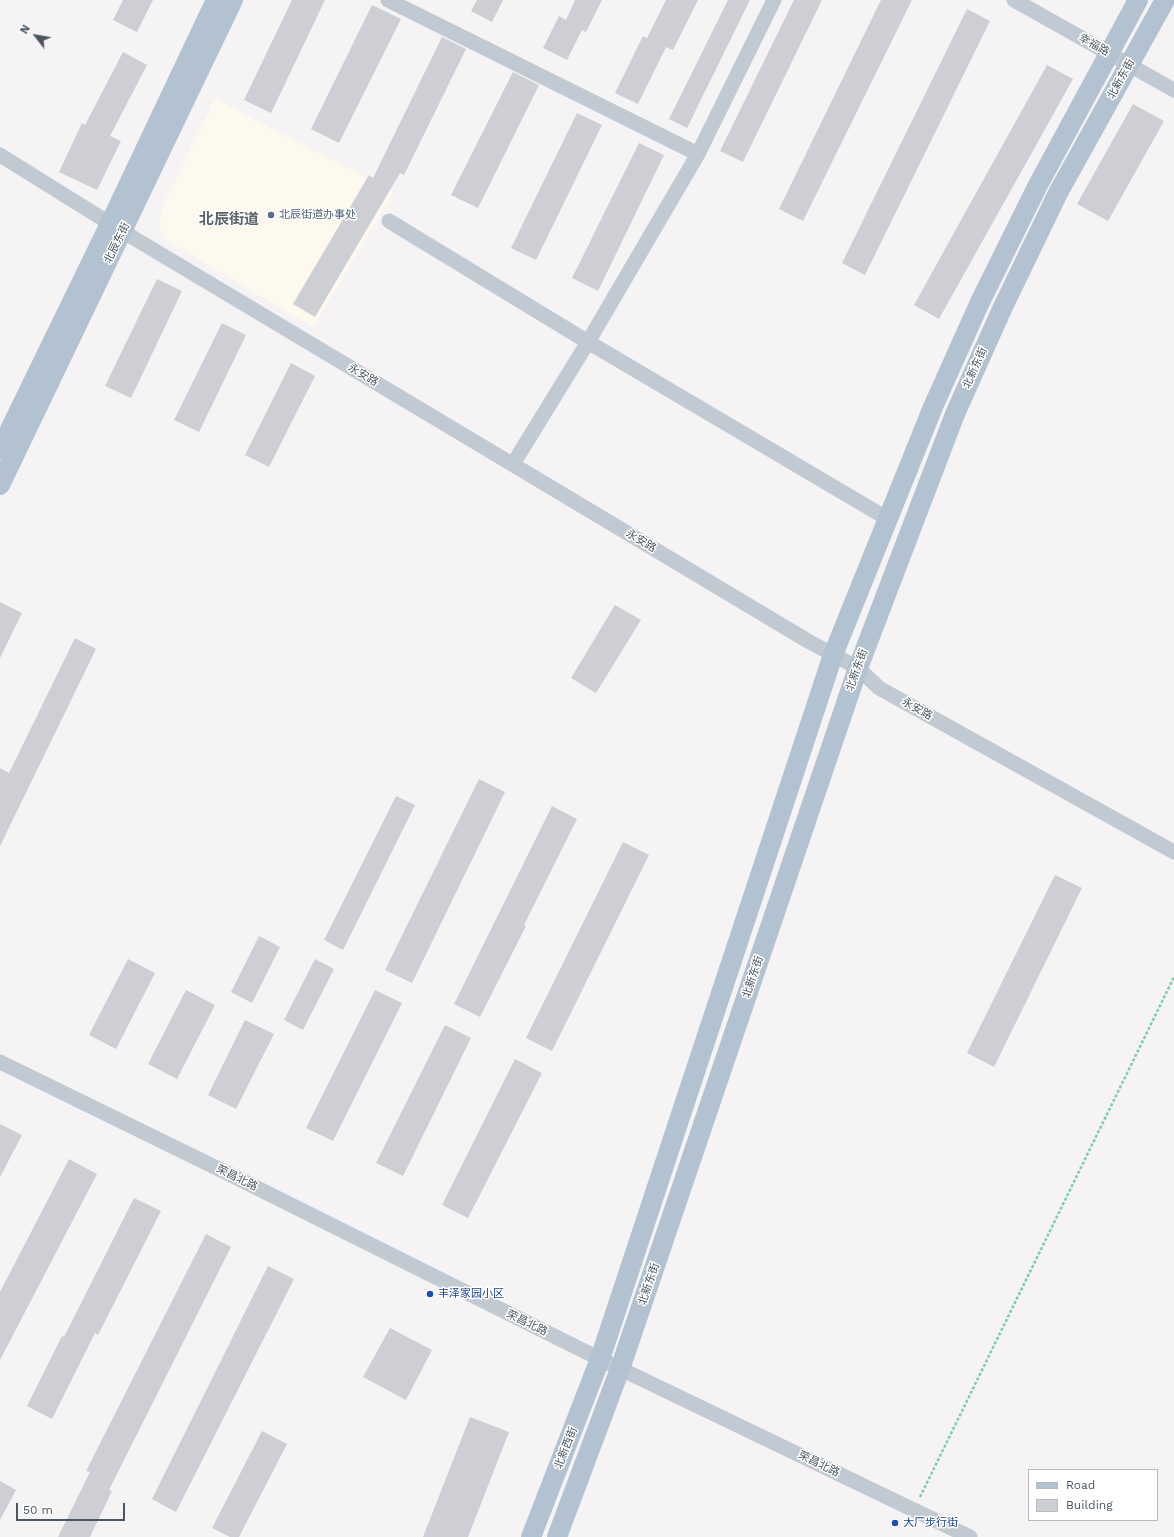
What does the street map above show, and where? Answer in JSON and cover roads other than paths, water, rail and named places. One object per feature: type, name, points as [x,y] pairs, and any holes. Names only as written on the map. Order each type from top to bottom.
[{"type":"main road","name":"北辰东街","points":[[0,485],[216,0]]},
{"type":"main road","name":"北辰东街","points":[[0,450],[233,0]]},
{"type":"main road","name":"北新东街","points":[[600,1359],[833,655],[933,407],[980,302],[1038,185],[1138,0]]},
{"type":"main road","name":"北新东街","points":[[620,1369],[858,668],[955,414],[1002,309],[1058,194],[1165,0]]},
{"type":"main road","name":"北新西街","points":[[532,1537],[600,1359]]},
{"type":"main road","name":"北新西街","points":[[557,1537],[620,1369]]},
{"type":"street","points":[[388,0],[698,154]]},
{"type":"street","points":[[513,464],[588,342],[698,154],[774,0]]},
{"type":"street","name":"幸福路","points":[[1014,0],[1174,90]]},
{"type":"street","name":"永安路","points":[[0,155],[116,227],[833,655],[858,668],[879,688],[1174,852]]},
{"type":"street","points":[[389,221],[588,342],[888,519]]},
{"type":"street","points":[[707,1037],[730,1045]]},
{"type":"street","name":"荣昌北路","points":[[0,1062],[620,1369],[970,1537]]},
{"type":"place","name":"北辰街道办事处","points":[[271,215]]},
{"type":"place","name":"丰泽家园小区","points":[[430,1294]]},
{"type":"place","name":"大厂步行街","points":[[895,1523]]},
{"type":"district","name":"北辰街道","points":[[229,220]]}]
